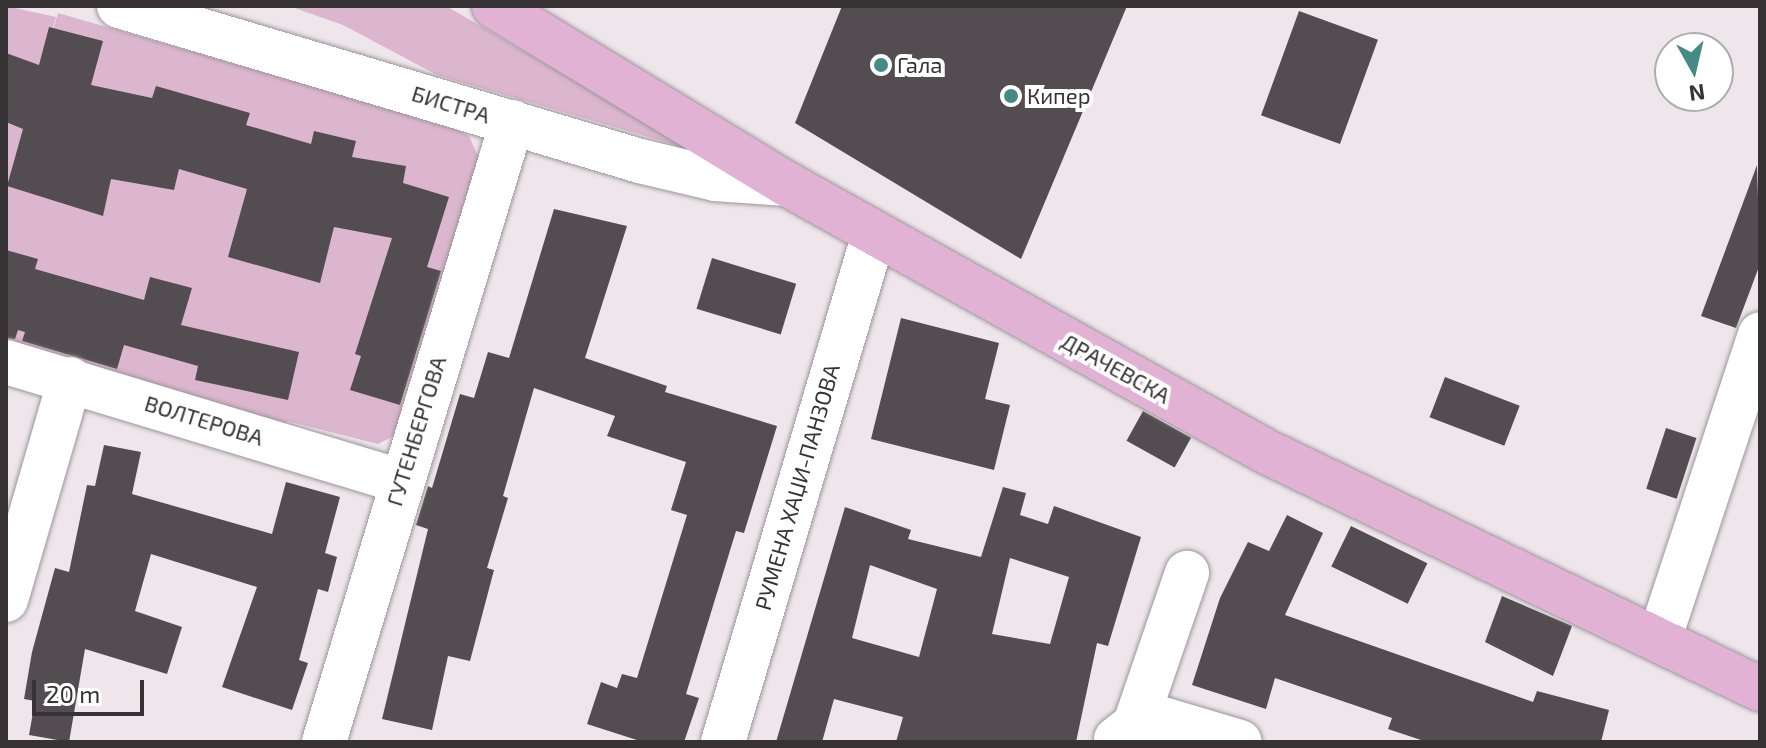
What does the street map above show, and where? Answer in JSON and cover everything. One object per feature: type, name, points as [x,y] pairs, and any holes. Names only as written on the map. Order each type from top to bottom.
[{"type":"main road","name":"ДРАЧЕВСКА","points":[[494,6],[787,184],[1267,452],[1760,689]]},
{"type":"street","name":"БИСТРА","points":[[119,6],[715,179],[787,184]]},
{"type":"street","points":[[211,6],[240,41]]},
{"type":"street","name":"ГУТЕНБЕРГОВА","points":[[324,742],[400,481],[512,122]]},
{"type":"street","name":"РУМЕНА ХАЏИ-ПАНЗОВА","points":[[723,742],[874,234]]},
{"type":"street","points":[[1659,640],[1760,334]]},
{"type":"street","name":"ВОЛТЕРОВА","points":[[6,362],[400,481]]},
{"type":"street","points":[[6,600],[70,379]]},
{"type":"street","points":[[1122,733],[1187,573]]},
{"type":"street","points":[[1122,733],[1163,719],[1240,742]]},
{"type":"shaded area","points":[[6,6],[56,17],[28,113],[58,13],[447,125],[469,136],[481,163],[401,432],[378,444],[287,421],[284,430],[6,342]]},
{"type":"shaded area","points":[[289,6],[446,6],[696,151],[437,75],[343,25]]},
{"type":"building","name":"Кипер","points":[[842,6],[1127,6],[1021,259],[795,123]]},
{"type":"building","points":[[1299,11],[1378,40],[1340,144],[1261,115]]},
{"type":"building","points":[[49,27],[103,41],[91,85],[152,98],[156,86],[250,113],[246,125],[311,144],[314,131],[356,141],[352,157],[406,166],[403,183],[449,197],[427,267],[441,271],[400,405],[350,390],[361,356],[355,354],[392,238],[334,227],[320,283],[228,257],[247,189],[179,169],[174,190],[111,179],[103,216],[7,186],[23,129],[6,122],[6,53],[39,65]]},
{"type":"building","points":[[1757,165],[1760,264],[1736,328],[1701,316]]},
{"type":"building","points":[[554,209],[627,226],[585,358],[667,386],[665,392],[777,426],[744,533],[736,531],[686,694],[699,698],[684,742],[643,742],[587,724],[601,682],[617,688],[622,674],[637,678],[687,515],[671,510],[686,462],[607,436],[615,416],[534,388],[503,496],[508,498],[487,568],[494,570],[470,661],[448,656],[432,730],[382,719],[428,529],[416,525],[428,486],[432,488],[460,394],[474,398],[488,352],[509,358]]},
{"type":"building","points":[[6,250],[38,259],[35,269],[144,300],[150,277],[192,288],[181,325],[299,352],[288,400],[195,380],[198,366],[124,345],[117,369],[22,341],[25,332],[18,330],[15,339],[6,338]]},
{"type":"building","points":[[712,258],[796,284],[781,334],[697,309]]},
{"type":"building","points":[[901,318],[999,343],[985,399],[1010,405],[994,470],[871,439]]},
{"type":"building","points":[[1445,377],[1520,406],[1504,446],[1430,417]]},
{"type":"building","points":[[1143,411],[1191,438],[1175,467],[1127,441]]},
{"type":"building","points":[[1666,428],[1696,438],[1677,499],[1646,489]]},
{"type":"building","points":[[104,445],[141,452],[132,494],[272,534],[286,482],[340,497],[325,553],[337,557],[328,592],[318,589],[299,660],[308,663],[292,710],[222,687],[257,587],[151,554],[135,611],[182,627],[167,674],[85,649],[69,742],[29,735],[35,701],[24,699],[32,652],[55,568],[69,572],[87,485],[95,486]]},
{"type":"building","points":[[1003,487],[1026,493],[1020,515],[1048,524],[1054,506],[1141,537],[1108,646],[1097,643],[1076,742],[896,742],[903,717],[834,699],[822,742],[776,742],[845,507],[911,530],[908,539],[981,557]],"holes":[[[1010,558],[1069,577],[1050,644],[992,634]],[[870,565],[937,589],[919,657],[852,638]]]},
{"type":"building","points":[[1287,515],[1323,533],[1285,615],[1533,702],[1537,691],[1609,710],[1601,742],[1427,742],[1388,729],[1392,718],[1275,678],[1266,709],[1192,685],[1220,598],[1248,542],[1269,551]]},
{"type":"building","points":[[1351,526],[1427,563],[1408,604],[1331,566]]},
{"type":"building","points":[[1502,596],[1572,626],[1553,676],[1485,642]]},
{"type":"place","name":"Гала","points":[[881,65]]},
{"type":"place","name":"Кипер","points":[[1011,96]]}]
